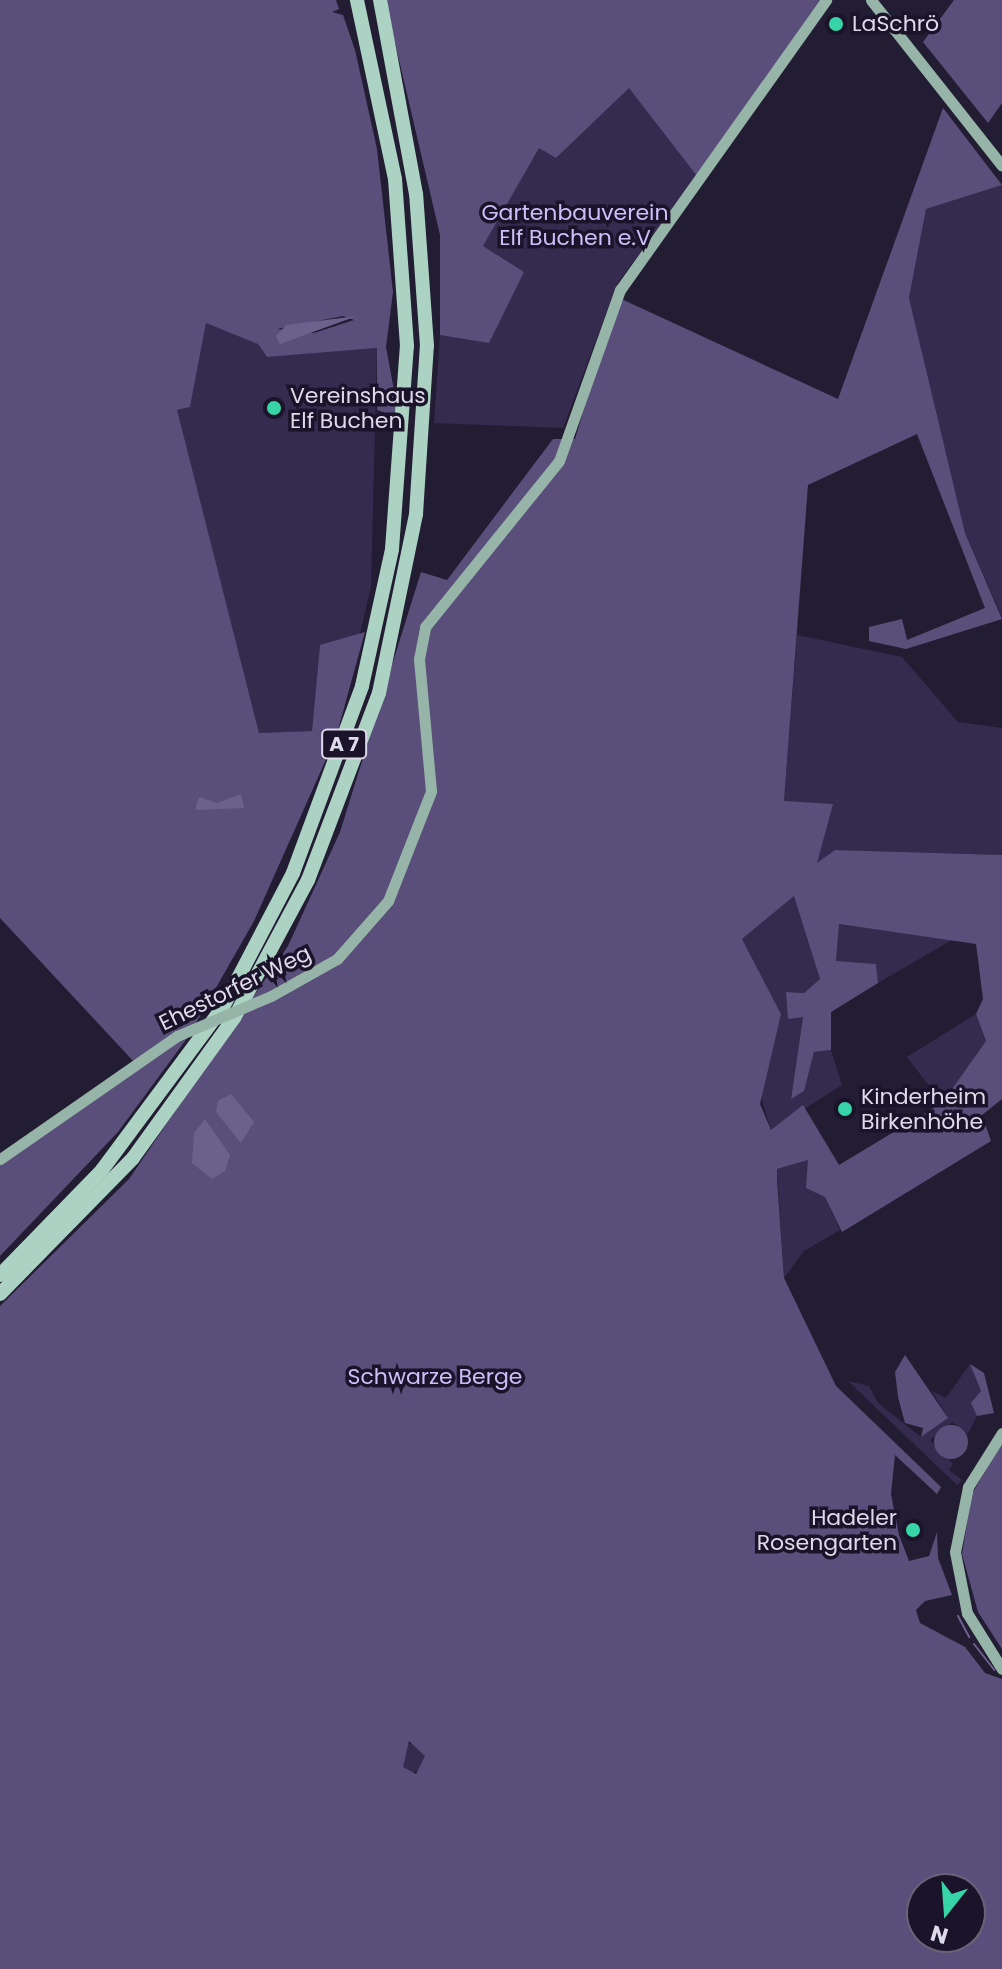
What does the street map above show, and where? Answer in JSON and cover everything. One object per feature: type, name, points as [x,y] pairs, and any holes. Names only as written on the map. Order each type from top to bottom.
[{"type":"highway","name":"A 7","points":[[0,1275],[116,1153],[223,1007],[293,873],[355,710],[392,549],[407,398],[395,179],[355,0]]},
{"type":"highway","name":"A 7","points":[[0,1294],[133,1158],[234,1018],[308,880],[375,705],[406,581],[425,419],[422,252],[393,64],[372,0]]},
{"type":"highway","points":[[380,0],[393,64]]},
{"type":"main road","points":[[818,14],[826,0]]},
{"type":"main road","points":[[818,14],[832,0]]},
{"type":"main road","points":[[876,4],[1002,166]]},
{"type":"main road","name":"Ehestorfer Weg","points":[[0,1159],[177,1036],[271,996],[357,941],[412,853],[433,772],[419,659],[430,620],[552,471],[570,436],[620,290],[818,14]]},
{"type":"main road","points":[[1002,1433],[968,1487],[955,1552],[967,1613],[1002,1669]]},
{"type":"green space","points":[[0,0],[336,0],[339,9],[332,12],[343,15],[355,50],[377,149],[393,292],[386,347],[396,416],[377,410],[377,348],[267,357],[258,344],[206,323],[190,407],[177,410],[259,733],[312,731],[320,645],[365,632],[336,737],[254,921],[188,1037],[118,1132],[0,1256],[0,1164],[135,1063],[0,918]],"holes":[[[343,316],[354,320],[314,333],[277,329]]]},
{"type":"green space","points":[[385,0],[821,0],[697,176],[629,88],[556,158],[539,148],[483,246],[524,272],[489,343],[440,335],[440,235]]},
{"type":"green space","points":[[954,0],[1002,0],[1002,103],[988,123],[923,42]]},
{"type":"green space","name":"Gartenbauverein Elf Buchen e.V","points":[[629,87],[697,176],[617,284],[563,428],[434,423],[440,335],[489,342],[524,272],[483,246],[539,147],[556,158]]},
{"type":"green space","name":"Schwarze Berge","points":[[943,108],[1002,185],[926,209],[909,298],[965,533],[1002,619],[906,649],[869,641],[869,627],[902,619],[907,640],[985,608],[917,434],[808,485],[784,801],[833,804],[817,863],[835,850],[1002,855],[1002,1099],[982,1115],[991,1141],[842,1232],[825,1197],[806,1188],[808,1160],[777,1169],[777,1179],[784,1278],[836,1386],[941,1487],[937,1494],[895,1455],[891,1494],[899,1535],[909,1561],[929,1556],[937,1532],[938,1558],[952,1595],[925,1601],[916,1610],[920,1623],[965,1647],[985,1673],[1002,1679],[1002,1969],[0,1969],[0,1306],[129,1179],[288,946],[340,832],[421,572],[447,580],[553,439],[575,439],[617,297],[838,399]],"holes":[[[794,896],[820,979],[804,993],[786,992],[788,1019],[803,1017],[791,1099],[804,1091],[814,1052],[831,1050],[831,1012],[878,983],[876,964],[836,961],[839,924],[976,944],[983,999],[976,1014],[986,1041],[942,1103],[839,1165],[803,1105],[771,1130],[760,1104],[781,1014],[742,939]],[[409,1741],[425,1756],[416,1774],[403,1767]]]},
{"type":"green space","points":[[1002,185],[1002,617],[965,533],[909,298],[926,209]]},
{"type":"green space","points":[[206,322],[258,344],[267,357],[377,348],[371,586],[360,634],[320,646],[312,731],[259,733],[176,410],[190,407]]},
{"type":"green space","points":[[797,635],[902,657],[958,722],[1002,728],[1002,855],[835,850],[816,864],[784,801]]},
{"type":"green space","points":[[795,895],[820,979],[804,993],[786,992],[803,1016],[791,1098],[804,1090],[814,1052],[831,1050],[842,1085],[771,1130],[758,1087],[781,1014],[742,939]]},
{"type":"green space","points":[[839,924],[952,940],[878,983],[876,964],[836,961]]},
{"type":"green space","points":[[976,1014],[986,1041],[942,1103],[907,1057]]},
{"type":"green space","points":[[808,1160],[840,1230],[804,1251],[784,1278],[777,1169]]},
{"type":"green space","points":[[905,1355],[948,1418],[921,1437],[923,1428],[905,1423],[898,1397],[895,1372]]},
{"type":"green space","points":[[970,1364],[981,1391],[972,1403],[977,1416],[968,1434],[952,1422],[930,1440],[953,1464],[949,1470],[962,1480],[957,1485],[848,1381],[869,1386],[878,1403],[921,1437],[948,1418],[932,1391],[946,1398]]},
{"type":"green space","points":[[970,1364],[984,1373],[994,1413],[977,1416],[971,1403],[981,1391]]},
{"type":"green space","points":[[951,1425],[963,1430],[968,1442],[963,1454],[951,1459],[939,1454],[934,1442],[939,1430]]},
{"type":"green space","points":[[1002,1442],[1002,1649],[978,1612],[962,1554],[972,1494]]},
{"type":"green space","points":[[412,1744],[422,1748],[426,1758],[422,1768],[412,1772],[402,1768],[398,1758],[402,1748]]},
{"type":"shaded area","points":[[357,316],[280,344],[276,336],[286,325]]},
{"type":"shaded area","points":[[241,794],[244,808],[195,810],[199,797],[217,803]]},
{"type":"shaded area","points":[[231,1094],[254,1122],[241,1143],[216,1112],[218,1101]]},
{"type":"shaded area","points":[[205,1119],[230,1155],[225,1171],[212,1179],[192,1163],[194,1133]]},
{"type":"waterway","points":[[958,1616],[969,1637]]},
{"type":"waterway","points":[[974,1644],[994,1670]]},
{"type":"place","name":"LaSchrö","points":[[836,24]]},
{"type":"place","name":"Vereinshaus Elf Buchen","points":[[274,408]]},
{"type":"place","name":"Kinderheim Birkenhöhe","points":[[845,1109]]},
{"type":"place","name":"Hadeler Rosengarten","points":[[913,1530]]}]
